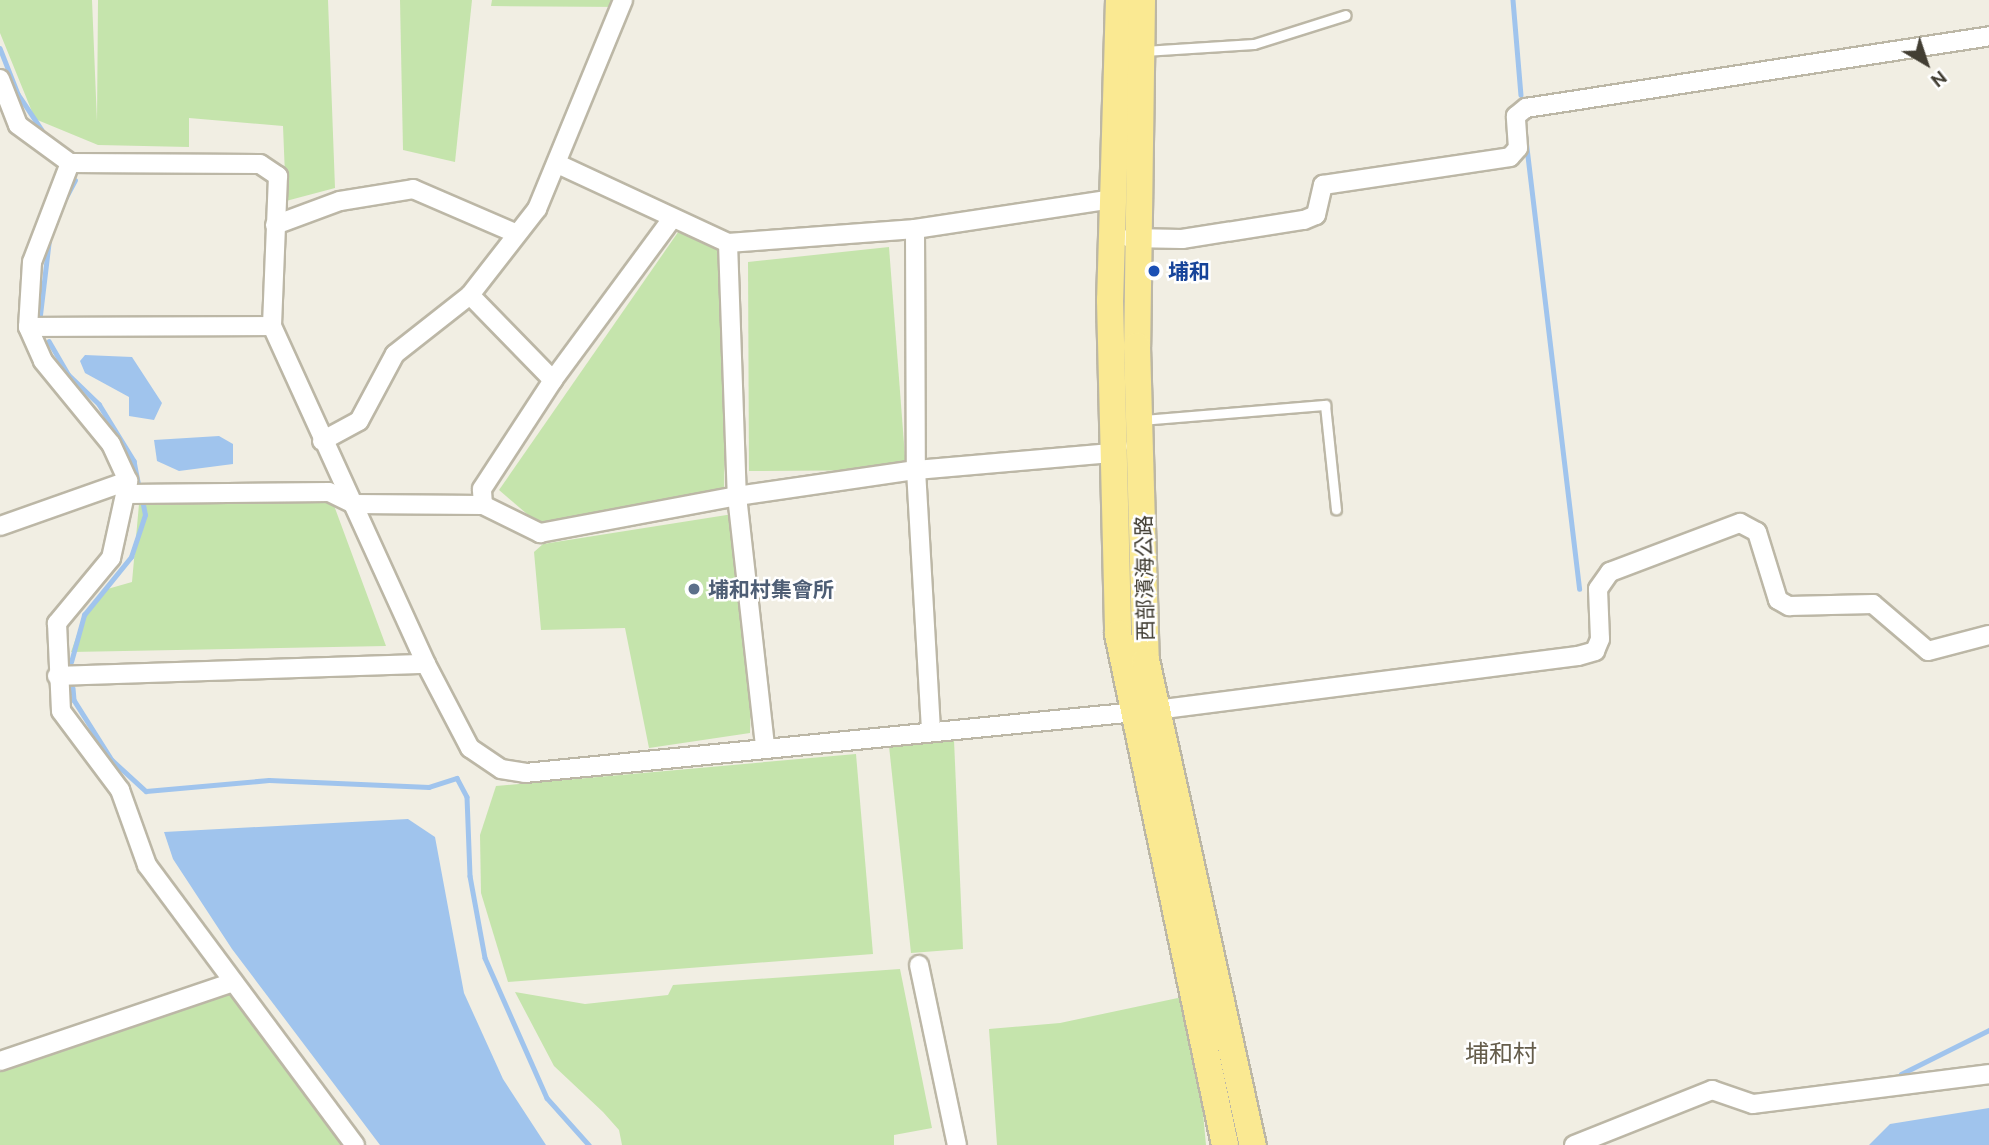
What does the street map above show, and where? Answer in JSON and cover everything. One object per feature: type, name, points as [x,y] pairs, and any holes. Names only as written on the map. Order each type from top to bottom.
[{"type":"main road","name":"西部濱海公路","points":[[1119,0],[1129,52],[1124,238],[1111,453],[1118,634],[1143,711],[1253,1145]]},
{"type":"main road","name":"西部濱海公路","points":[[1142,0],[1129,52],[1114,199],[1124,238],[1142,421],[1146,660],[1143,711],[1226,1145]]},
{"type":"street","points":[[322,440],[359,421],[395,354],[470,295],[515,233],[560,165],[623,0]]},
{"type":"street","points":[[1124,238],[1182,239],[1304,220],[1316,215],[1323,184],[1510,157],[1518,148],[1516,116],[1526,108],[1989,36]]},
{"type":"street","points":[[0,79],[18,125],[70,163],[271,168],[281,187],[275,225],[272,326],[426,664],[470,748],[501,769],[525,773],[1363,688],[1595,651],[1598,589],[1610,572],[1740,523],[1757,532],[1778,600],[1790,606],[1873,604],[1928,651],[1989,635]]},
{"type":"street","points":[[70,163],[32,262],[28,327],[43,361],[111,444],[128,487],[111,558],[57,623],[57,676],[61,711],[120,790],[147,865],[355,1145]]},
{"type":"street","points":[[560,165],[671,220],[728,243],[915,229],[1114,199]]},
{"type":"street","points":[[275,225],[340,201],[413,189],[515,233]]},
{"type":"street","points":[[483,505],[482,489],[553,380],[671,220]]},
{"type":"street","points":[[915,229],[916,470],[931,730]]},
{"type":"street","points":[[728,243],[737,496],[765,747]]},
{"type":"street","points":[[470,295],[553,380]]},
{"type":"street","points":[[28,327],[272,326]]},
{"type":"street","points":[[0,526],[128,487],[329,492],[354,503],[483,505],[540,533],[737,496],[916,470],[1111,453],[1142,421]]},
{"type":"street","points":[[57,676],[426,664]]},
{"type":"street","points":[[919,965],[957,1145]]},
{"type":"street","points":[[0,1060],[233,982]]},
{"type":"street","points":[[1574,1145],[1712,1090],[1753,1104],[1989,1074]]},
{"type":"lane","points":[[1129,52],[1254,44],[1346,15]]},
{"type":"lane","points":[[1142,421],[1325,405],[1336,509]]},
{"type":"green space","points":[[0,0],[92,0],[97,122],[98,0],[328,0],[335,188],[286,201],[283,126],[189,118],[189,147],[98,145],[35,119],[0,33]]},
{"type":"green space","points":[[400,0],[472,0],[455,162],[403,150]]},
{"type":"green space","points":[[492,0],[627,0],[624,7],[491,6]]},
{"type":"green space","points":[[683,225],[729,254],[724,488],[548,532],[499,490]]},
{"type":"green space","points":[[889,247],[906,470],[749,471],[748,262]]},
{"type":"green space","points":[[329,492],[386,646],[71,652],[84,615],[104,590],[132,582],[140,493]]},
{"type":"green space","points":[[733,514],[753,614],[750,733],[649,748],[625,628],[541,630],[534,552],[543,544]]},
{"type":"green space","points":[[954,740],[963,949],[911,953],[889,746]]},
{"type":"green space","points":[[856,754],[873,954],[508,982],[481,893],[480,835],[496,786]]},
{"type":"green space","points":[[900,969],[932,1128],[894,1135],[894,1145],[622,1145],[619,1130],[554,1066],[515,992],[585,1004],[668,995],[673,985]]},
{"type":"green space","points":[[233,982],[354,1145],[0,1145],[0,1066]]},
{"type":"green space","points":[[1192,995],[1206,1145],[997,1145],[989,1029],[1060,1023]]},
{"type":"water","points":[[85,355],[132,357],[162,403],[154,420],[129,416],[129,397],[85,373],[80,361]]},
{"type":"water","points":[[219,436],[233,444],[233,464],[179,471],[157,461],[154,440]]},
{"type":"water","points":[[408,819],[435,837],[464,993],[503,1079],[546,1145],[380,1145],[232,949],[173,859],[164,832]]},
{"type":"water","points":[[1989,1108],[1989,1145],[1869,1145],[1890,1124]]},
{"type":"waterway","points":[[1513,0],[1521,95]]},
{"type":"waterway","points":[[0,48],[18,94],[42,130]]},
{"type":"waterway","points":[[1525,131],[1580,589]]},
{"type":"waterway","points":[[65,199],[75,180]]},
{"type":"waterway","points":[[40,315],[49,239]]},
{"type":"waterway","points":[[49,341],[69,375],[99,404],[134,461],[140,491]]},
{"type":"waterway","points":[[71,662],[84,615],[131,557],[145,515],[142,499]]},
{"type":"waterway","points":[[73,688],[74,700],[112,760],[146,791],[269,780],[429,787],[457,778],[467,797],[470,876],[485,958],[547,1098],[589,1145]]},
{"type":"waterway","points":[[1901,1074],[1989,1030]]},
{"type":"place","name":"埔和","points":[[1154,271]]},
{"type":"place","name":"埔和村集會所","points":[[694,589]]},
{"type":"district","name":"埔和村","points":[[1501,1054]]}]
